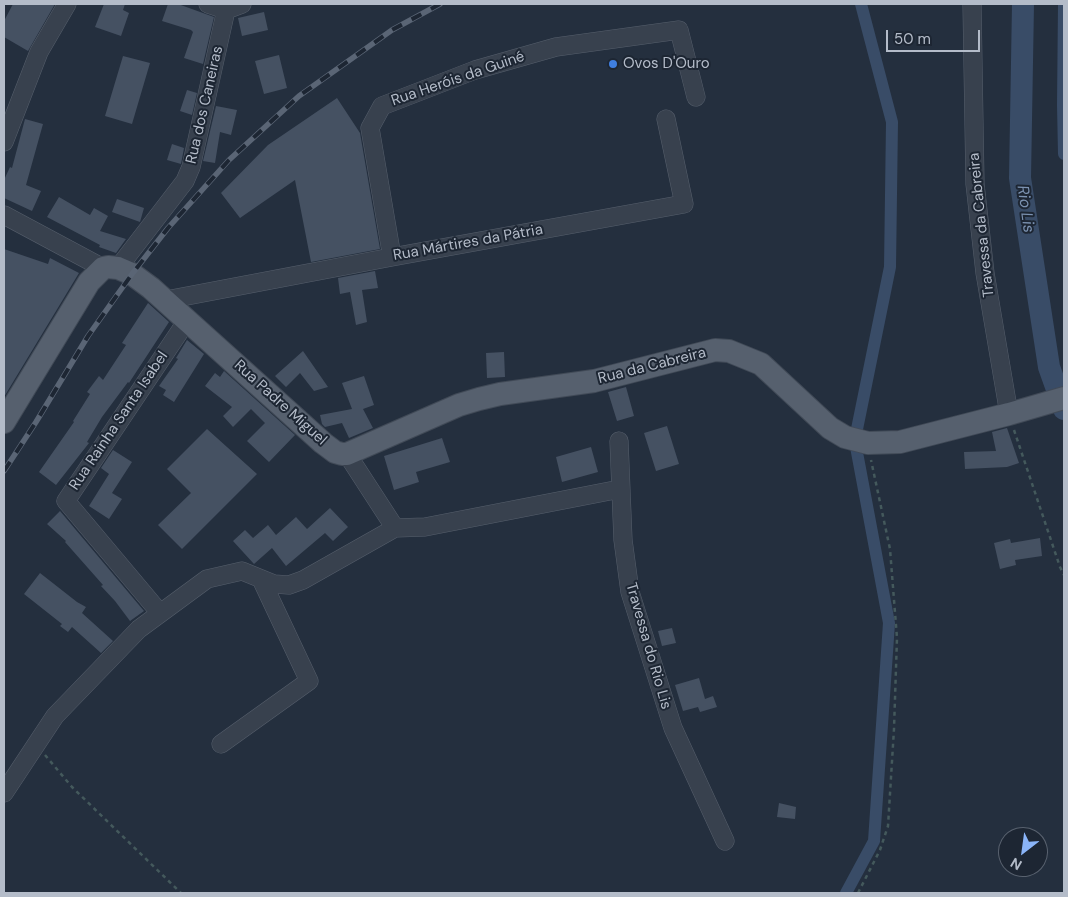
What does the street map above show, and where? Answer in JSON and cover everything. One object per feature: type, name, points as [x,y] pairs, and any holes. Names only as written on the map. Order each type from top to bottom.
[{"type":"main road","name":"Rua Padre Miguel","points":[[110,268],[141,280],[188,319],[323,443],[335,452],[347,454]]},
{"type":"main road","points":[[4,422],[89,282],[110,268]]},
{"type":"main road","name":"Rua da Cabreira","points":[[347,454],[459,405],[479,399],[500,394],[594,381],[715,350],[729,351],[761,364],[830,428],[845,437],[868,444],[900,442],[1064,398]]},
{"type":"street","points":[[4,142],[39,52],[67,4]]},
{"type":"street","points":[[208,4],[234,7]]},
{"type":"street","name":"Travessa da Cabreira","points":[[972,4],[975,184],[984,273],[1017,411]]},
{"type":"street","name":"Rua dos Caneiras","points":[[110,268],[185,181],[191,167],[234,7]]},
{"type":"street","name":"Rua Heróis da Guiné","points":[[392,257],[370,128],[382,106],[475,70],[556,47],[679,30],[696,97]]},
{"type":"street","name":"Rua Mártires da Pátria","points":[[166,300],[684,204],[666,119]]},
{"type":"street","points":[[4,215],[110,268]]},
{"type":"street","name":"Rua Rainha Santa Isabel","points":[[160,613],[66,501],[188,319]]},
{"type":"street","name":"Travessa do Rio Lis","points":[[619,441],[620,489],[630,592],[672,728],[725,841]]},
{"type":"street","points":[[347,454],[395,528]]},
{"type":"street","points":[[4,793],[55,716],[139,629],[207,579],[242,571],[274,584],[288,585],[303,580],[395,528],[425,526],[620,489]]},
{"type":"street","points":[[221,744],[309,681],[261,579]]},
{"type":"path","points":[[1017,411],[1060,567],[1064,575]]},
{"type":"path","points":[[858,893],[880,850],[888,826],[897,638],[890,548],[868,444]]},
{"type":"path","points":[[36,744],[72,787],[182,893]]},
{"type":"building","points":[[13,4],[55,4],[28,51],[4,37],[4,21]]},
{"type":"building","points":[[104,4],[125,4],[123,10],[129,13],[121,36],[95,27]]},
{"type":"building","points":[[168,4],[178,4],[214,17],[203,64],[184,58],[193,32],[162,21]]},
{"type":"building","points":[[264,12],[268,30],[242,36],[238,18]]},
{"type":"building","points":[[279,55],[287,88],[264,94],[255,61]]},
{"type":"building","points":[[123,56],[150,63],[132,124],[105,116]]},
{"type":"building","points":[[187,90],[197,93],[192,115],[180,111]]},
{"type":"building","points":[[337,98],[360,133],[380,249],[311,262],[295,180],[240,218],[221,193],[268,145]]},
{"type":"building","points":[[216,106],[237,110],[231,135],[220,132],[215,163],[203,161]]},
{"type":"building","points":[[25,119],[43,124],[26,185],[41,191],[32,211],[4,198],[4,180],[10,167],[12,168]]},
{"type":"building","points":[[172,144],[184,148],[181,164],[167,160]]},
{"type":"building","points":[[59,197],[90,215],[94,208],[108,216],[100,231],[126,239],[116,253],[99,247],[100,245],[47,217]]},
{"type":"building","points":[[117,199],[144,208],[140,222],[112,212]]},
{"type":"building","points":[[4,249],[48,264],[50,258],[79,273],[4,397]]},
{"type":"building","points":[[375,271],[378,288],[362,290],[367,322],[356,325],[350,292],[340,294],[338,278]]},
{"type":"building","points":[[148,303],[169,322],[129,383],[102,417],[87,442],[89,443],[56,485],[39,472],[74,422],[90,394],[87,392],[99,376],[103,380],[126,345],[122,343]]},
{"type":"building","points":[[187,340],[204,354],[174,402],[163,395],[166,390],[159,386],[178,359],[176,358]]},
{"type":"building","points":[[303,351],[328,387],[314,391],[300,373],[286,387],[275,376]]},
{"type":"building","points":[[504,352],[505,377],[487,378],[486,353]]},
{"type":"building","points":[[224,371],[295,435],[269,462],[247,441],[265,423],[251,409],[233,427],[223,416],[232,407],[205,386],[215,373],[220,377]]},
{"type":"building","points":[[364,376],[374,405],[363,409],[373,428],[349,438],[342,423],[325,427],[322,424],[320,415],[352,409],[342,383]]},
{"type":"building","points":[[626,387],[634,416],[617,421],[608,392]]},
{"type":"building","points":[[667,426],[679,464],[656,471],[644,433]]},
{"type":"building","points":[[1007,428],[1019,463],[1007,467],[965,469],[964,452],[996,451],[992,432]]},
{"type":"building","points":[[207,429],[257,474],[182,549],[158,525],[191,493],[167,469]]},
{"type":"building","points":[[442,438],[450,462],[416,472],[419,482],[394,490],[384,456]]},
{"type":"building","points":[[591,447],[598,472],[562,482],[556,457]]},
{"type":"building","points":[[113,450],[132,462],[112,493],[122,499],[109,519],[89,506],[109,474],[101,468]]},
{"type":"building","points":[[330,508],[348,527],[333,541],[325,533],[286,566],[272,548],[254,564],[233,541],[245,530],[253,538],[268,525],[276,535],[296,517],[307,529]]},
{"type":"building","points":[[60,511],[144,611],[130,621],[66,541],[47,524]]},
{"type":"building","points":[[1040,538],[1042,556],[1015,560],[1016,565],[1000,569],[994,543],[1010,539],[1011,543]]},
{"type":"building","points":[[40,573],[86,607],[82,613],[113,641],[101,653],[72,627],[68,632],[60,626],[62,624],[24,594]]},
{"type":"building","points":[[672,628],[676,643],[662,646],[658,631]]},
{"type":"building","points":[[699,678],[705,699],[713,696],[717,707],[700,712],[698,707],[683,711],[675,685]]},
{"type":"building","points":[[779,803],[796,807],[795,819],[777,817]]},
{"type":"waterway","points":[[856,434],[890,267],[892,122],[861,4]]},
{"type":"waterway","name":"Rio Lis","points":[[1023,4],[1020,178],[1049,367],[1064,409]]},
{"type":"waterway","points":[[1064,4],[1064,154]]},
{"type":"waterway","points":[[846,893],[874,841],[889,623],[856,447]]},
{"type":"railway","points":[[4,471],[88,336],[132,274],[168,228],[229,160],[299,96],[392,30],[440,4]]},
{"type":"place","name":"Ovos D'Ouro","points":[[613,64]]}]
